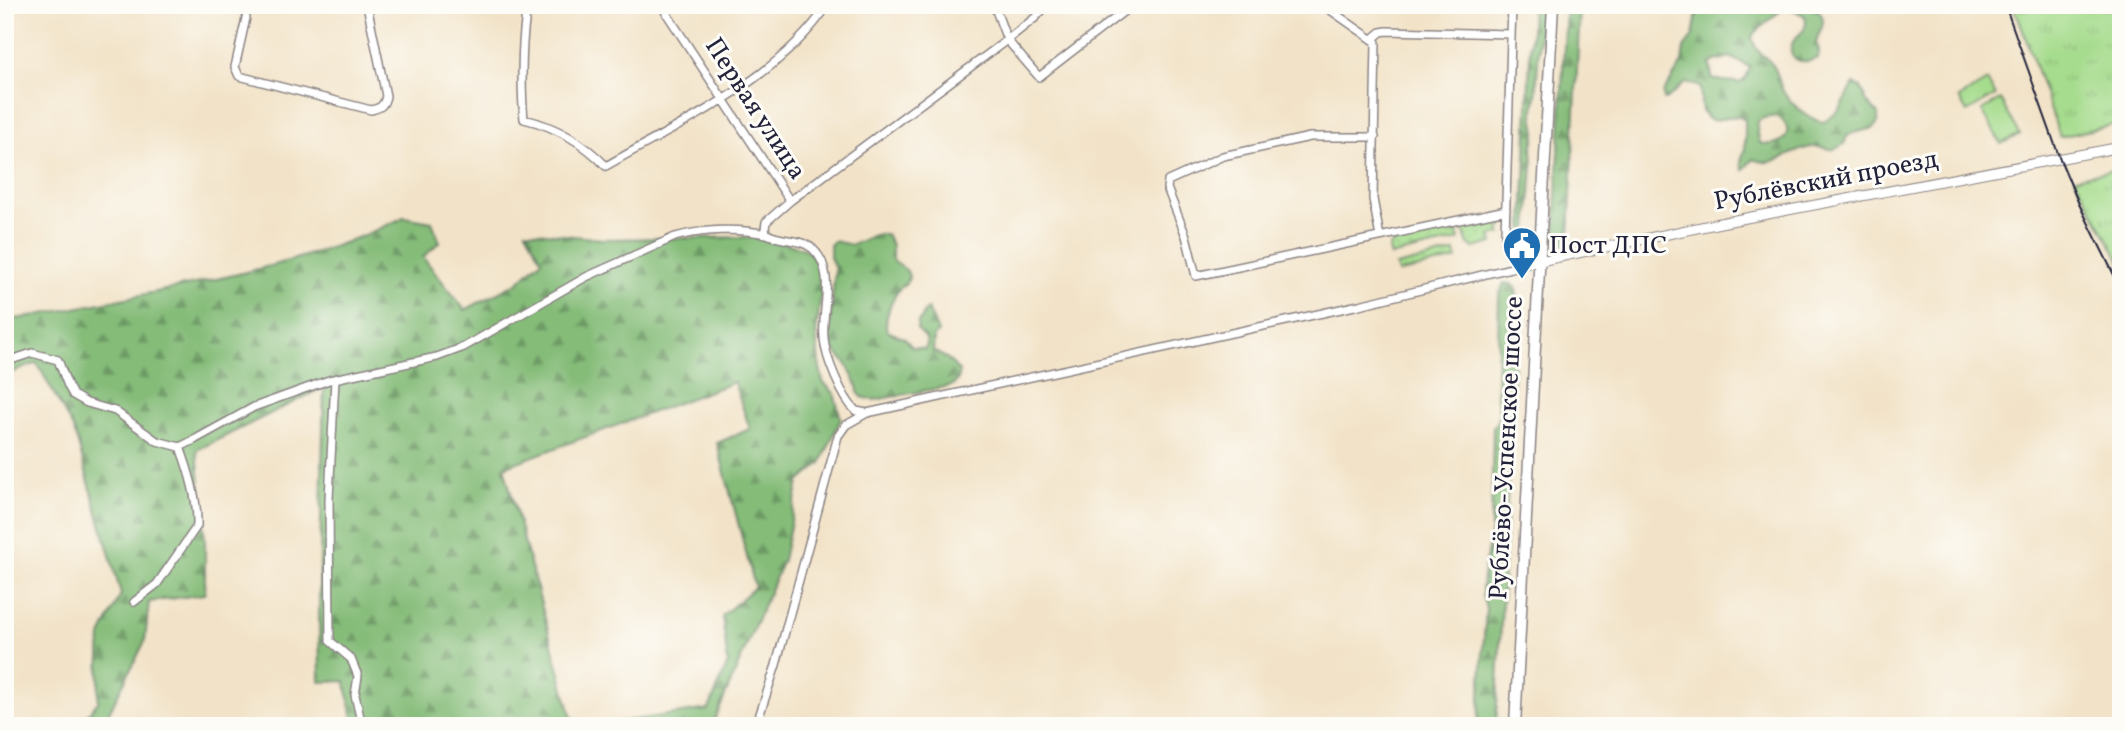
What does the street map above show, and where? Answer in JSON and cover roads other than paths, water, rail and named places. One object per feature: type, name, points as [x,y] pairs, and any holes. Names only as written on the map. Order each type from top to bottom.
[{"type":"main road","name":"Рублёво-Успенское шоссе","points":[[1516,726],[1553,5]]},
{"type":"street","points":[[246,18],[235,67],[239,76],[371,110],[380,107],[386,96],[367,5]]},
{"type":"street","points":[[528,5],[522,100],[524,119],[570,136],[591,150],[606,166],[763,74],[801,38],[828,5]]},
{"type":"street","name":"Первая улица","points":[[661,5],[790,201]]},
{"type":"street","points":[[994,5],[1007,40],[1036,75],[1042,76],[1132,5]]},
{"type":"street","points":[[767,234],[766,222],[790,201],[1007,40],[1047,5]]},
{"type":"street","points":[[1323,5],[1337,9],[1374,38],[1377,47],[1373,199],[1380,237]]},
{"type":"street","points":[[1512,5],[1505,234],[1506,242],[1519,256],[1540,261]]},
{"type":"street","points":[[1374,38],[1387,31],[1511,34]]},
{"type":"street","points":[[1374,137],[1317,136],[1229,155],[1171,178],[1167,184],[1186,236],[1196,276],[1506,210]]},
{"type":"street","name":"Рублёвский проезд","points":[[1540,261],[1725,222],[2121,146]]},
{"type":"street","points":[[5,362],[32,354],[58,360],[73,395],[87,403],[114,411],[157,441],[180,446],[254,407],[335,379],[437,357],[464,347],[586,277],[675,237],[689,233],[755,232],[802,243],[812,248],[823,263],[827,273],[823,323],[825,349],[848,401],[856,411],[866,413]]},
{"type":"street","points":[[756,726],[776,665],[838,436],[846,425],[866,413],[1359,304],[1540,261]]},
{"type":"street","points":[[335,379],[329,499],[330,640],[351,659],[358,676],[355,695],[362,726]]},
{"type":"street","points":[[134,602],[157,584],[197,526],[189,471],[180,446]]},
{"type":"railway","points":[[2005,5],[2060,159],[2121,289]]},
{"type":"place","name":"Пост ДПС","points":[[1522,280]]}]
